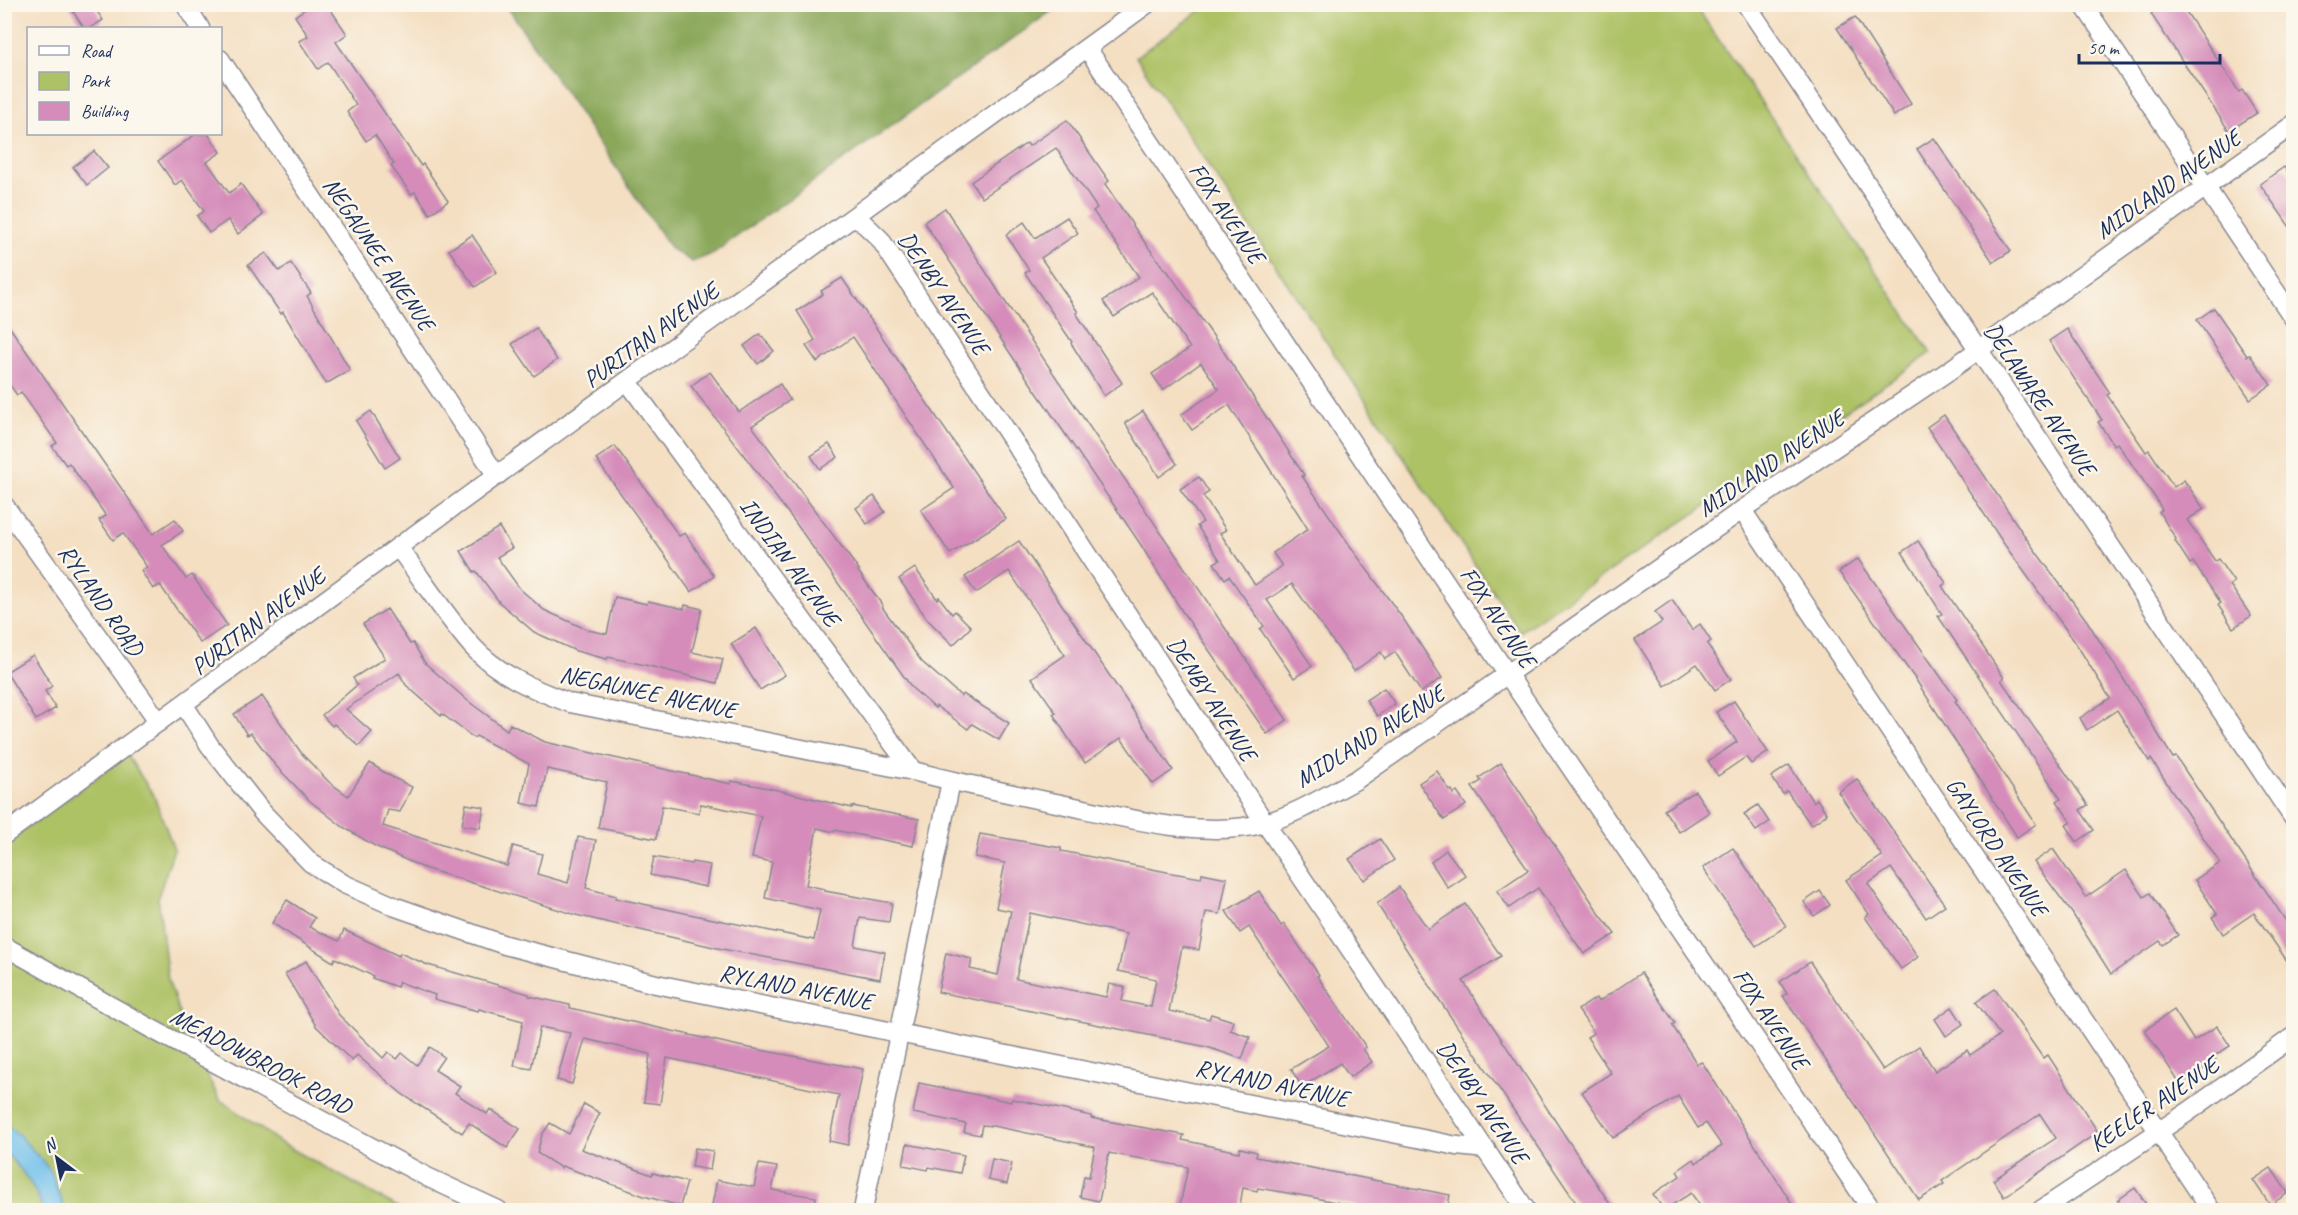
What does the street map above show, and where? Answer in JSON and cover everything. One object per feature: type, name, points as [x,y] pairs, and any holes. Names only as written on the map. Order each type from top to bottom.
[{"type":"street","points":[[185,4],[200,27]]},
{"type":"street","name":"PURITAN AVENUE","points":[[159,722],[1147,4]]},
{"type":"street","name":"DELAWARE AVENUE","points":[[1746,4],[2294,819]]},
{"type":"street","points":[[2083,4],[2294,319]]},
{"type":"street","name":"FOX AVENUE","points":[[1087,48],[1508,675],[1872,1210]]},
{"type":"street","name":"NEGAUNEE AVENUE","points":[[222,62],[497,476]]},
{"type":"street","name":"MIDLAND AVENUE","points":[[1264,823],[1311,804],[1356,780],[1977,349],[2294,124]]},
{"type":"street","name":"DENBY AVENUE","points":[[856,216],[880,239],[1264,823],[1526,1210]]},
{"type":"street","name":"INDIAN AVENUE","points":[[628,382],[914,771]]},
{"type":"street","name":"RYLAND ROAD","points":[[4,505],[159,722]]},
{"type":"street","name":"GAYLORD AVENUE","points":[[1742,510],[2211,1210]]},
{"type":"street","name":"NEGAUNEE AVENUE","points":[[398,547],[473,646],[506,673],[543,693],[570,703],[914,771],[951,781]]},
{"type":"street","name":"RYLAND AVENUE","points":[[184,705],[210,746],[262,812],[311,863],[344,884],[440,923],[556,959],[656,984],[1457,1146],[1486,1149]]},
{"type":"street","points":[[4,835],[159,722]]},
{"type":"street","points":[[863,1210],[951,781],[1170,826],[1220,828],[1264,823]]},
{"type":"street","name":"MEADOWBROOK ROAD","points":[[4,946],[150,1028],[417,1172],[498,1210]]},
{"type":"street","name":"KEELER AVENUE","points":[[2041,1210],[2158,1132],[2294,1036]]},
{"type":"green space","points":[[1209,4],[1695,5],[1931,353],[1520,632],[1136,57]]},
{"type":"green space","points":[[506,5],[1060,5],[712,254],[692,262],[671,249]]},
{"type":"green space","points":[[127,755],[154,796],[174,849],[158,897],[168,980],[185,1030],[219,1099],[281,1143],[403,1210],[5,1210],[4,844]]},
{"type":"water","points":[[4,1123],[20,1136],[50,1170],[65,1210],[43,1210],[28,1179],[5,1152]]},
{"type":"building","points":[[68,4],[92,4],[103,20],[92,27],[83,27]]},
{"type":"building","points":[[312,4],[327,4],[347,34],[336,42],[421,166],[423,164],[448,201],[430,214],[415,192],[411,194],[391,166],[394,164],[375,135],[366,141],[347,112],[356,105],[328,62],[318,69],[299,41],[308,36],[295,16]]},
{"type":"building","points":[[2165,4],[2181,4],[2239,92],[2242,90],[2257,113],[2229,131],[2151,14]]},
{"type":"building","points":[[1855,17],[1911,104],[1894,116],[1837,28]]},
{"type":"building","points":[[1067,120],[1109,181],[1105,184],[1216,340],[1304,475],[1302,476],[1404,620],[1442,678],[1421,692],[1395,652],[1385,659],[1381,652],[1354,671],[1292,584],[1267,600],[1312,666],[1294,678],[1260,629],[1264,626],[1229,576],[1225,579],[1214,563],[1220,560],[1197,526],[1203,522],[1180,489],[1199,477],[1209,492],[1203,496],[1226,530],[1220,533],[1255,585],[1282,566],[1273,553],[1308,529],[1229,405],[1192,430],[1181,415],[1219,389],[1201,363],[1163,390],[1152,374],[1190,348],[1152,292],[1114,317],[1103,301],[1139,277],[1093,211],[1097,208],[1056,148],[982,198],[971,182],[1027,143],[1029,146]]},
{"type":"building","points":[[195,135],[209,135],[221,152],[207,162],[229,193],[241,184],[263,215],[238,234],[228,220],[209,233],[197,216],[204,211],[182,180],[175,185],[158,161]]},
{"type":"building","points":[[1934,138],[2011,251],[1993,262],[1917,149]]},
{"type":"building","points":[[94,151],[108,168],[87,185],[73,167]]},
{"type":"building","points":[[2284,167],[2294,181],[2294,233],[2260,184]]},
{"type":"building","points":[[945,208],[1004,300],[1287,720],[1267,734],[1182,611],[1139,542],[924,222]]},
{"type":"building","points":[[1067,217],[1078,233],[1041,258],[1122,383],[1104,396],[1072,342],[1025,273],[1029,270],[1006,235],[1024,222],[1035,238]]},
{"type":"building","points":[[472,235],[497,272],[475,287],[449,250]]},
{"type":"building","points":[[266,253],[279,271],[291,263],[311,293],[307,296],[350,370],[326,384],[283,312],[281,314],[248,265]]},
{"type":"building","points":[[842,278],[1006,519],[950,554],[921,510],[954,488],[853,337],[817,362],[806,346],[815,340],[797,311],[823,294],[821,291]]},
{"type":"building","points":[[2214,308],[2247,356],[2250,355],[2271,385],[2250,399],[2197,320]]},
{"type":"building","points":[[4,319],[153,534],[175,519],[183,531],[162,545],[186,579],[192,575],[227,625],[200,643],[160,585],[153,589],[141,571],[147,567],[123,533],[113,540],[99,520],[106,516],[69,463],[66,465],[52,446],[57,443],[21,392],[17,395],[4,377]]},
{"type":"building","points":[[536,328],[557,360],[534,376],[512,344]]},
{"type":"building","points":[[2067,329],[2110,393],[2107,395],[2146,452],[2149,450],[2174,487],[2184,480],[2204,509],[2187,520],[2215,561],[2218,559],[2234,582],[2230,585],[2251,616],[2233,628],[2218,605],[2221,603],[2193,562],[2190,564],[2175,541],[2176,539],[2159,512],[2162,510],[2156,499],[2117,443],[2114,445],[2098,422],[2102,420],[2049,341]]},
{"type":"building","points":[[760,334],[774,351],[758,364],[744,346]]},
{"type":"building","points":[[710,372],[739,412],[780,384],[790,400],[752,426],[859,570],[882,607],[922,662],[961,696],[963,694],[1009,723],[999,740],[972,724],[968,729],[936,706],[935,708],[912,688],[795,522],[691,386]]},
{"type":"building","points":[[371,411],[400,458],[385,468],[356,421]]},
{"type":"building","points":[[1143,411],[1177,464],[1159,477],[1125,423]]},
{"type":"building","points":[[1944,415],[2026,538],[2087,621],[2173,758],[2176,757],[2294,933],[2294,971],[2254,913],[2223,934],[2212,917],[2217,914],[2195,880],[2220,863],[2151,759],[2149,761],[2117,710],[2087,730],[2080,718],[2110,698],[2075,642],[2004,544],[1927,427]]},
{"type":"building","points":[[829,444],[838,457],[820,469],[811,456]]},
{"type":"building","points":[[615,446],[679,536],[685,533],[714,576],[691,592],[596,459]]},
{"type":"building","points":[[874,496],[885,512],[867,524],[856,508]]},
{"type":"building","points":[[499,527],[512,548],[497,557],[520,589],[544,610],[588,630],[607,634],[615,597],[647,604],[648,601],[684,609],[685,605],[702,609],[692,652],[723,659],[717,683],[576,651],[534,632],[500,603],[476,571],[474,572],[461,551]]},
{"type":"building","points":[[1019,541],[1173,770],[1153,784],[1121,738],[1085,763],[1074,747],[1053,714],[1056,713],[1032,678],[1065,655],[1009,571],[976,593],[965,577]]},
{"type":"building","points":[[1918,541],[1946,583],[1942,586],[2004,678],[2001,680],[2088,805],[2080,810],[2094,830],[2077,842],[2066,825],[2071,822],[2057,801],[2061,799],[1938,616],[1942,614],[1902,552]]},
{"type":"building","points":[[1858,559],[1957,700],[1955,701],[2036,824],[2017,837],[1916,680],[1839,572]]},
{"type":"building","points":[[915,568],[937,599],[939,597],[952,614],[955,611],[971,627],[953,645],[928,620],[899,579]]},
{"type":"building","points":[[1672,600],[1692,630],[1700,624],[1711,641],[1707,644],[1731,679],[1715,690],[1697,664],[1665,686],[1635,640],[1662,622],[1655,612]]},
{"type":"building","points":[[387,609],[425,663],[468,701],[507,730],[510,724],[545,742],[579,750],[731,784],[731,781],[769,788],[852,808],[852,806],[919,819],[913,846],[817,828],[806,885],[825,889],[825,891],[892,903],[889,922],[860,918],[855,946],[885,952],[880,979],[722,949],[576,915],[424,868],[375,846],[343,827],[310,801],[275,765],[251,733],[247,735],[234,714],[262,696],[302,754],[329,782],[348,796],[370,763],[412,787],[400,812],[388,810],[383,826],[507,866],[513,846],[542,854],[537,874],[568,883],[578,837],[596,840],[586,888],[616,896],[615,898],[814,940],[820,910],[765,898],[772,862],[752,858],[761,816],[701,804],[699,813],[662,806],[656,839],[598,828],[607,782],[547,769],[539,807],[521,803],[529,764],[476,736],[474,738],[442,714],[441,716],[406,685],[399,673],[346,709],[372,732],[359,746],[334,724],[332,726],[322,715],[357,685],[353,678],[385,658],[363,624]]},
{"type":"building","points":[[756,628],[785,675],[760,690],[731,644]]},
{"type":"building","points":[[33,655],[52,686],[45,691],[56,708],[36,720],[6,672]]},
{"type":"building","points":[[1384,688],[1395,704],[1377,716],[1366,700]]},
{"type":"building","points":[[1734,701],[1768,752],[1751,764],[1746,757],[1718,776],[1708,761],[1737,742],[1716,712]]},
{"type":"building","points":[[1501,763],[1615,934],[1584,954],[1538,888],[1509,908],[1497,891],[1528,870],[1472,787],[1481,781],[1479,778]]},
{"type":"building","points":[[1789,765],[1813,802],[1817,799],[1827,814],[1811,825],[1787,791],[1783,794],[1771,777]]},
{"type":"building","points":[[1437,771],[1450,791],[1452,790],[1454,794],[1457,792],[1466,805],[1444,820],[1419,783]]},
{"type":"building","points":[[1857,779],[1945,905],[1926,918],[1891,868],[1868,884],[1918,957],[1901,969],[1865,917],[1869,914],[1846,880],[1882,856],[1838,792]]},
{"type":"building","points":[[1695,791],[1709,812],[1679,832],[1664,810]]},
{"type":"building","points":[[466,804],[484,807],[480,828],[462,825]]},
{"type":"building","points":[[1758,805],[1769,822],[1756,831],[1744,814]]},
{"type":"building","points":[[980,834],[1061,848],[1061,851],[1172,873],[1201,878],[1202,873],[1227,878],[1220,914],[1206,912],[1199,950],[1182,947],[1169,1011],[1209,1019],[1211,1014],[1233,1021],[1230,1030],[1250,1037],[1242,1059],[1207,1047],[938,992],[946,953],[972,959],[970,969],[998,975],[1011,911],[996,908],[1005,863],[975,857]],"holes":[[[1030,913],[1126,934],[1118,971],[1156,979],[1151,1007],[1122,1001],[1125,987],[1109,984],[1106,997],[1016,979]]]},
{"type":"building","points":[[1380,839],[1394,860],[1364,880],[1349,859]]},
{"type":"building","points":[[1733,848],[1786,926],[1756,946],[1703,868]]},
{"type":"building","points":[[2053,849],[2086,897],[2126,870],[2144,897],[2150,893],[2178,935],[2163,945],[2160,941],[2111,974],[2072,913],[2034,862]]},
{"type":"building","points":[[1446,850],[1466,876],[1448,888],[1431,862]]},
{"type":"building","points":[[654,857],[710,865],[706,887],[650,875]]},
{"type":"building","points":[[1399,887],[1428,929],[1465,904],[1501,956],[1463,981],[1614,1210],[1581,1210],[1434,992],[1377,904]]},
{"type":"building","points":[[1259,891],[1281,926],[1284,924],[1319,975],[1317,976],[1366,1047],[1363,1049],[1372,1062],[1350,1077],[1340,1063],[1302,1087],[1291,1069],[1329,1046],[1249,927],[1240,933],[1226,911]]},
{"type":"building","points":[[1820,891],[1830,905],[1814,916],[1804,902]]},
{"type":"building","points":[[287,900],[315,918],[309,927],[339,941],[344,930],[399,956],[400,953],[428,965],[529,994],[529,996],[570,1005],[570,1008],[739,1046],[863,1069],[848,1145],[829,1141],[839,1095],[667,1058],[660,1104],[644,1102],[650,1054],[585,1039],[572,1084],[557,1080],[570,1033],[540,1027],[531,1069],[514,1066],[523,1021],[434,999],[435,995],[399,982],[397,987],[372,978],[373,976],[335,958],[333,962],[272,923]]},
{"type":"building","points":[[306,961],[339,1015],[383,1058],[388,1052],[397,1059],[402,1053],[417,1065],[430,1047],[444,1057],[435,1070],[460,1086],[455,1093],[487,1114],[490,1109],[520,1129],[507,1148],[469,1123],[462,1133],[402,1094],[357,1055],[352,1061],[316,1026],[285,974]]},
{"type":"building","points":[[1810,962],[1883,1070],[1919,1046],[1935,1071],[1967,1050],[1970,1055],[2000,1035],[1976,1002],[1995,989],[2043,1058],[2048,1055],[2098,1132],[2004,1197],[1993,1180],[2056,1138],[2040,1114],[1942,1181],[1944,1184],[1919,1200],[1783,996],[1787,994],[1780,982]]},
{"type":"building","points":[[1641,973],[1675,1023],[1672,1025],[1697,1064],[1702,1062],[1796,1210],[1703,1210],[1691,1193],[1664,1210],[1653,1194],[1680,1176],[1677,1171],[1694,1159],[1696,1163],[1722,1146],[1706,1123],[1698,1128],[1678,1096],[1613,1138],[1582,1092],[1611,1073],[1587,1037],[1594,1033],[1578,1010],[1596,998],[1598,1002]]},
{"type":"building","points":[[1952,1007],[1963,1024],[1946,1036],[1935,1019]]},
{"type":"building","points":[[2174,1010],[2194,1041],[2217,1026],[2230,1046],[2213,1057],[2216,1060],[2180,1084],[2145,1030]]},
{"type":"building","points":[[919,1083],[1011,1102],[1012,1099],[1047,1106],[1091,1116],[1091,1118],[1184,1135],[1182,1140],[1239,1152],[1240,1148],[1257,1152],[1256,1157],[1450,1195],[1447,1210],[1374,1210],[1258,1188],[1257,1191],[1243,1188],[1239,1210],[1179,1210],[1188,1167],[1109,1153],[1099,1201],[1080,1197],[1084,1176],[1089,1177],[1095,1147],[993,1126],[982,1125],[980,1135],[964,1132],[966,1124],[913,1113]]},
{"type":"building","points":[[584,1104],[600,1113],[581,1149],[652,1175],[653,1173],[687,1182],[680,1206],[644,1196],[562,1166],[561,1168],[537,1153],[542,1135],[550,1123],[569,1134]]},
{"type":"building","points":[[907,1144],[964,1155],[960,1173],[903,1165]]},
{"type":"building","points":[[695,1148],[713,1151],[710,1170],[692,1167]]},
{"type":"building","points":[[992,1159],[1012,1163],[1007,1184],[988,1180]]},
{"type":"building","points":[[759,1164],[777,1167],[772,1190],[816,1197],[814,1210],[711,1210],[717,1180],[754,1187]]},
{"type":"building","points":[[2271,1168],[2288,1193],[2270,1205],[2253,1180]]},
{"type":"building","points":[[2135,1188],[2150,1210],[2125,1210],[2118,1200]]}]
